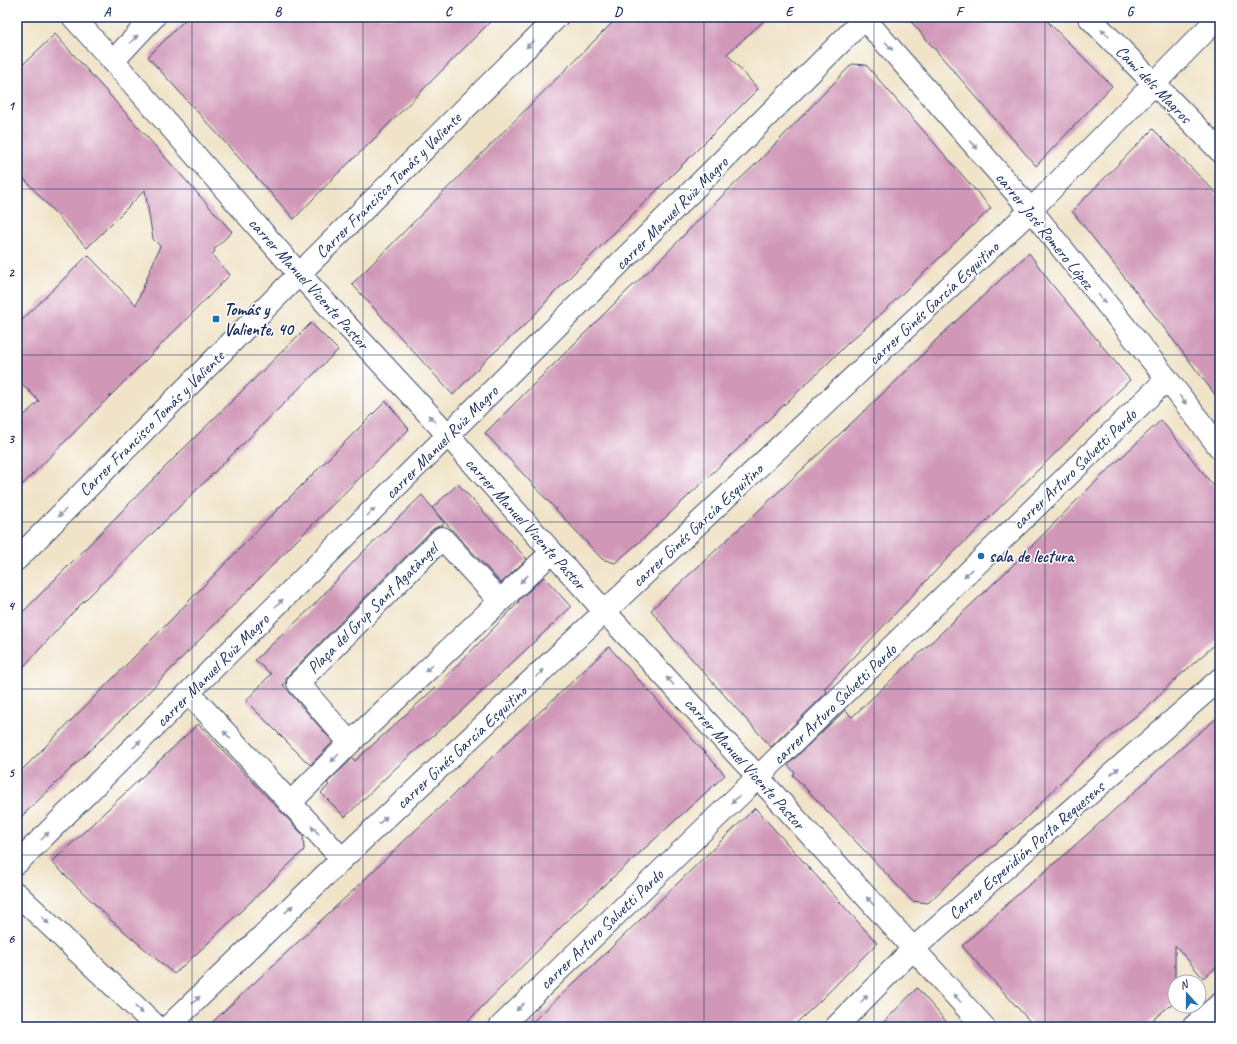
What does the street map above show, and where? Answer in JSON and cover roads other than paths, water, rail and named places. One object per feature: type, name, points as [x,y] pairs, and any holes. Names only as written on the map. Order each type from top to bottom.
[{"type":"street","name":"carrer Manuel Vicente Pastor","points":[[73,17],[299,274],[448,435],[606,612],[758,777],[984,1027]]},
{"type":"street","points":[[113,61],[154,17]]},
{"type":"street","name":"Carrer Francisco Tomás y Valiente","points":[[17,559],[299,274],[557,17]]},
{"type":"street","name":"Camí dels Magros","points":[[1089,17],[1220,151]]},
{"type":"street","name":"carrer Ginés García Esquitino","points":[[168,1027],[342,859],[606,612],[1031,210],[1219,17]]},
{"type":"street","name":"carrer José Romero López","points":[[864,18],[1031,210],[1167,379],[1220,448]]},
{"type":"street","name":"carrer Manuel Ruiz Magro","points":[[17,863],[448,435],[864,18]]},
{"type":"street","name":"carrer Arturo Salvetti Pardo","points":[[500,1027],[1167,379]]},
{"type":"street","name":"Plaça del Grup Sant Agatàngel","points":[[350,743],[298,683],[442,538],[500,601]]},
{"type":"street","points":[[290,802],[350,743],[552,552]]},
{"type":"street","name":"Carrer Esperidión Porta Requesens","points":[[836,1027],[914,949],[1220,678]]},
{"type":"street","points":[[188,693],[342,859]]},
{"type":"street","points":[[17,894],[157,1027]]},
{"type":"street","points":[[1193,1027],[1220,1004]]},
{"type":"place","name":"Tomás y Valiente, 40","points":[[216,319]]},
{"type":"place","name":"sala de lectura","points":[[981,556]]}]
